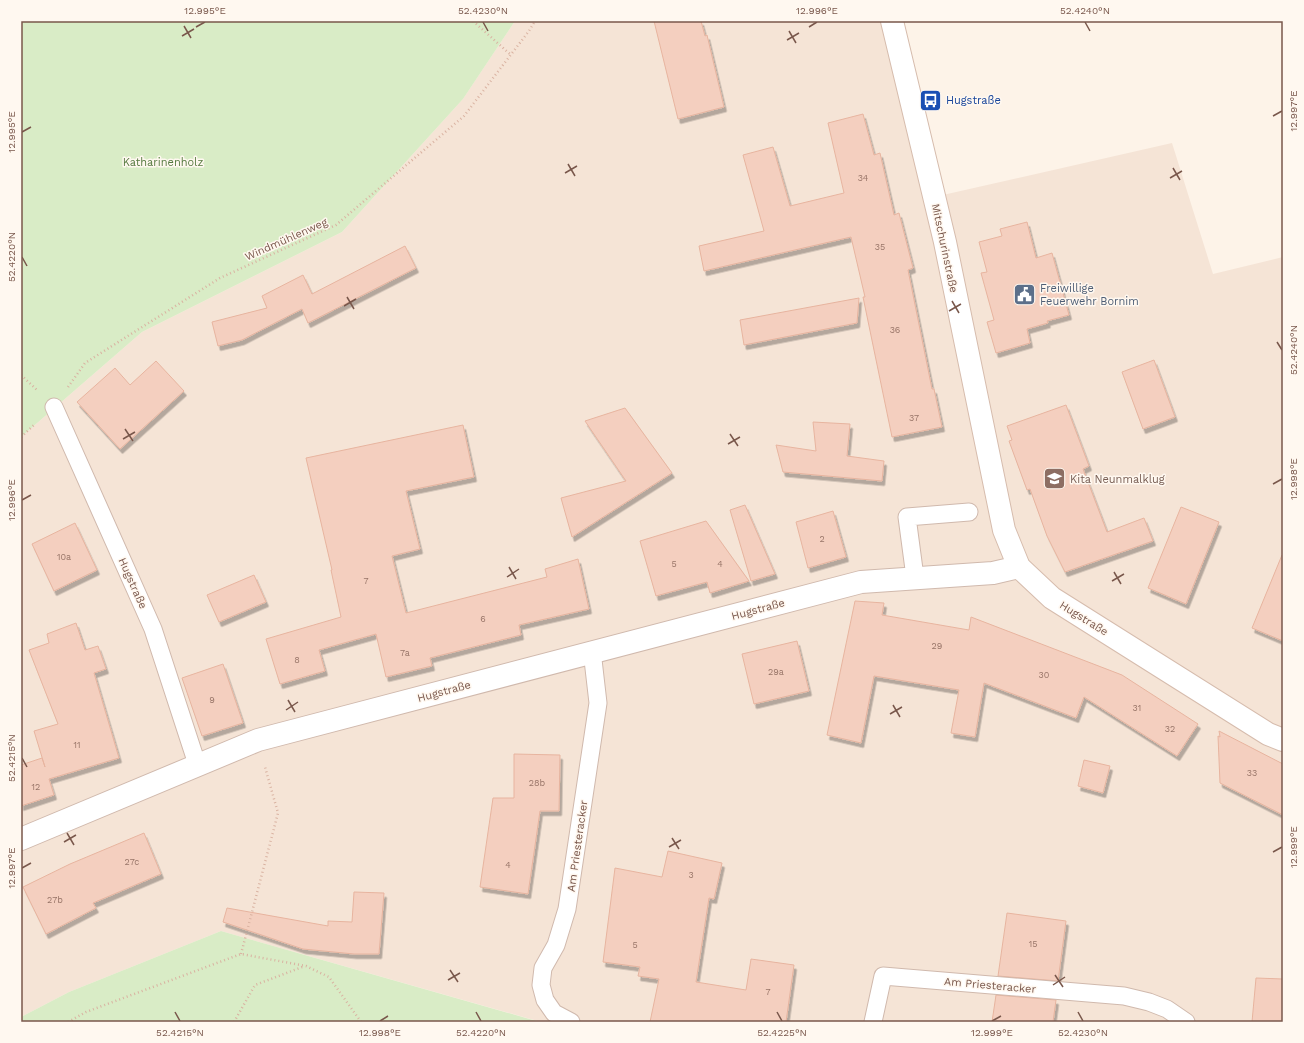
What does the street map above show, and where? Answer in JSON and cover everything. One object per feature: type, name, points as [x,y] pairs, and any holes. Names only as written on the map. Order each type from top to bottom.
[{"type":"street","name":"Mitschurinstraße","points":[[892,21],[945,242],[1004,530],[1019,568]]},
{"type":"street","name":"Hugstraße","points":[[21,839],[197,764],[258,740],[861,582],[915,577],[993,573],[1019,568],[1052,598],[1268,734],[1283,740]]},
{"type":"lane","name":"Hugstraße","points":[[54,407],[153,629],[197,764]]},
{"type":"lane","points":[[915,577],[907,517],[969,512]]},
{"type":"lane","name":"Am Priesteracker","points":[[571,1022],[554,1013],[545,1000],[541,985],[543,968],[556,945],[568,902],[598,703],[592,652]]},
{"type":"lane","name":"Am Priesteracker","points":[[873,1022],[883,976],[1124,996],[1149,1002],[1167,1009],[1186,1022]]},
{"type":"path","points":[[473,21],[511,54]]},
{"type":"path","name":"Windmühlenweg","points":[[54,407],[85,363],[220,278],[336,226],[464,116],[535,21]]},
{"type":"path","points":[[241,954],[278,813],[258,740]]},
{"type":"path","points":[[68,1022],[86,1012],[241,954],[306,966],[329,977],[361,1022]]},
{"type":"path","points":[[234,1022],[255,985],[306,966]]},
{"type":"shaded area","points":[[515,21],[892,21],[934,197],[1172,143],[1213,274],[1283,257],[1283,1022],[541,1022],[221,931],[69,992],[21,1017],[21,437],[142,332],[342,232],[463,99]]},
{"type":"green space","name":"Katharinenholz","points":[[21,21],[515,21],[463,99],[342,232],[142,332],[21,437]]},
{"type":"green space","points":[[221,931],[540,1022],[21,1022],[21,1017],[69,992]]},
{"type":"building","points":[[654,21],[701,21],[705,36],[707,35],[724,107],[678,119]]},
{"type":"building","points":[[863,114],[874,155],[880,153],[894,215],[899,213],[913,268],[908,270],[932,389],[934,389],[942,427],[892,437],[863,297],[865,297],[851,237],[704,271],[699,246],[764,231],[743,155],[773,147],[790,206],[844,193],[828,123]]},
{"type":"building","name":"Freiwillige Feuerwehr Bornim","points":[[1027,222],[1036,258],[1052,253],[1069,315],[1047,321],[1048,323],[1027,329],[1030,343],[996,353],[987,322],[994,320],[981,273],[987,272],[979,242],[1002,236],[1000,229]]},
{"type":"building","points":[[405,246],[416,268],[308,323],[302,309],[242,340],[218,346],[212,322],[267,308],[262,296],[303,275],[312,294]]},
{"type":"building","points":[[859,298],[857,323],[744,345],[740,320]]},
{"type":"building","points":[[1154,360],[1175,417],[1143,429],[1122,372]]},
{"type":"building","points":[[156,361],[184,391],[120,449],[77,402],[115,368],[130,385]]},
{"type":"building","name":"Kita Neunmalklug","points":[[1066,405],[1089,466],[1083,469],[1107,532],[1144,518],[1153,541],[1065,572],[1047,536],[1030,489],[1027,490],[1009,441],[1012,440],[1007,426]]},
{"type":"building","points":[[625,408],[672,473],[572,537],[561,498],[626,481],[585,421]]},
{"type":"building","points":[[813,422],[850,424],[847,456],[884,461],[882,481],[783,472],[776,445],[816,451]]},
{"type":"building","points":[[463,425],[474,477],[406,491],[420,549],[392,556],[406,613],[547,577],[545,569],[578,559],[589,609],[519,625],[521,635],[430,658],[432,666],[386,677],[376,634],[319,650],[325,671],[280,684],[266,639],[341,617],[332,570],[306,458]]},
{"type":"building","points":[[745,505],[775,574],[751,581],[730,510]]},
{"type":"building","points":[[1181,507],[1219,522],[1186,604],[1148,588]]},
{"type":"building","points":[[833,511],[846,557],[808,568],[796,522]]},
{"type":"building","points":[[706,521],[749,581],[710,593],[707,582],[656,596],[640,541]]},
{"type":"building","points":[[75,523],[97,570],[54,591],[32,544]]},
{"type":"building","points":[[1283,555],[1283,641],[1252,628]]},
{"type":"building","points":[[254,575],[266,602],[219,622],[207,595]]},
{"type":"building","points":[[855,601],[884,603],[882,615],[969,630],[971,617],[1122,675],[1198,724],[1177,756],[1084,697],[1076,718],[984,683],[975,737],[951,733],[959,690],[874,676],[861,743],[827,735]]},
{"type":"building","points":[[76,623],[85,650],[98,646],[106,669],[94,673],[119,758],[49,779],[54,795],[21,806],[21,765],[42,758],[45,767],[34,731],[58,724],[29,650],[49,643],[47,634]]},
{"type":"building","points":[[797,641],[809,691],[754,704],[742,654]]},
{"type":"building","points":[[223,664],[243,723],[202,736],[182,678]]},
{"type":"building","points":[[1219,731],[1283,764],[1283,815],[1220,783]]},
{"type":"building","points":[[514,754],[560,755],[559,811],[540,811],[528,894],[480,887],[493,798],[514,798]]},
{"type":"building","points":[[1084,760],[1110,766],[1103,793],[1078,786]]},
{"type":"building","points":[[144,833],[161,874],[93,903],[96,908],[46,934],[23,887],[70,864]]},
{"type":"building","points":[[668,851],[722,863],[714,899],[709,898],[696,982],[746,990],[751,959],[794,965],[786,1022],[650,1022],[659,979],[638,976],[640,967],[603,962],[615,868],[662,877]]},
{"type":"building","points":[[354,892],[384,893],[379,954],[354,954],[303,949],[223,922],[227,908],[328,926],[328,921],[352,922]]},
{"type":"building","points":[[1007,913],[1066,921],[1058,981],[998,976]]},
{"type":"building","points":[[1256,978],[1283,979],[1283,1022],[1252,1022]]},
{"type":"building","points":[[996,995],[1056,1000],[1053,1022],[992,1022]]},
{"type":"place","name":"Hugstraße","points":[[931,100]]},
{"type":"place","name":"Freiwillige Feuerwehr Bornim","points":[[1025,294]]},
{"type":"place","name":"Kita Neunmalklug","points":[[1054,479]]}]
